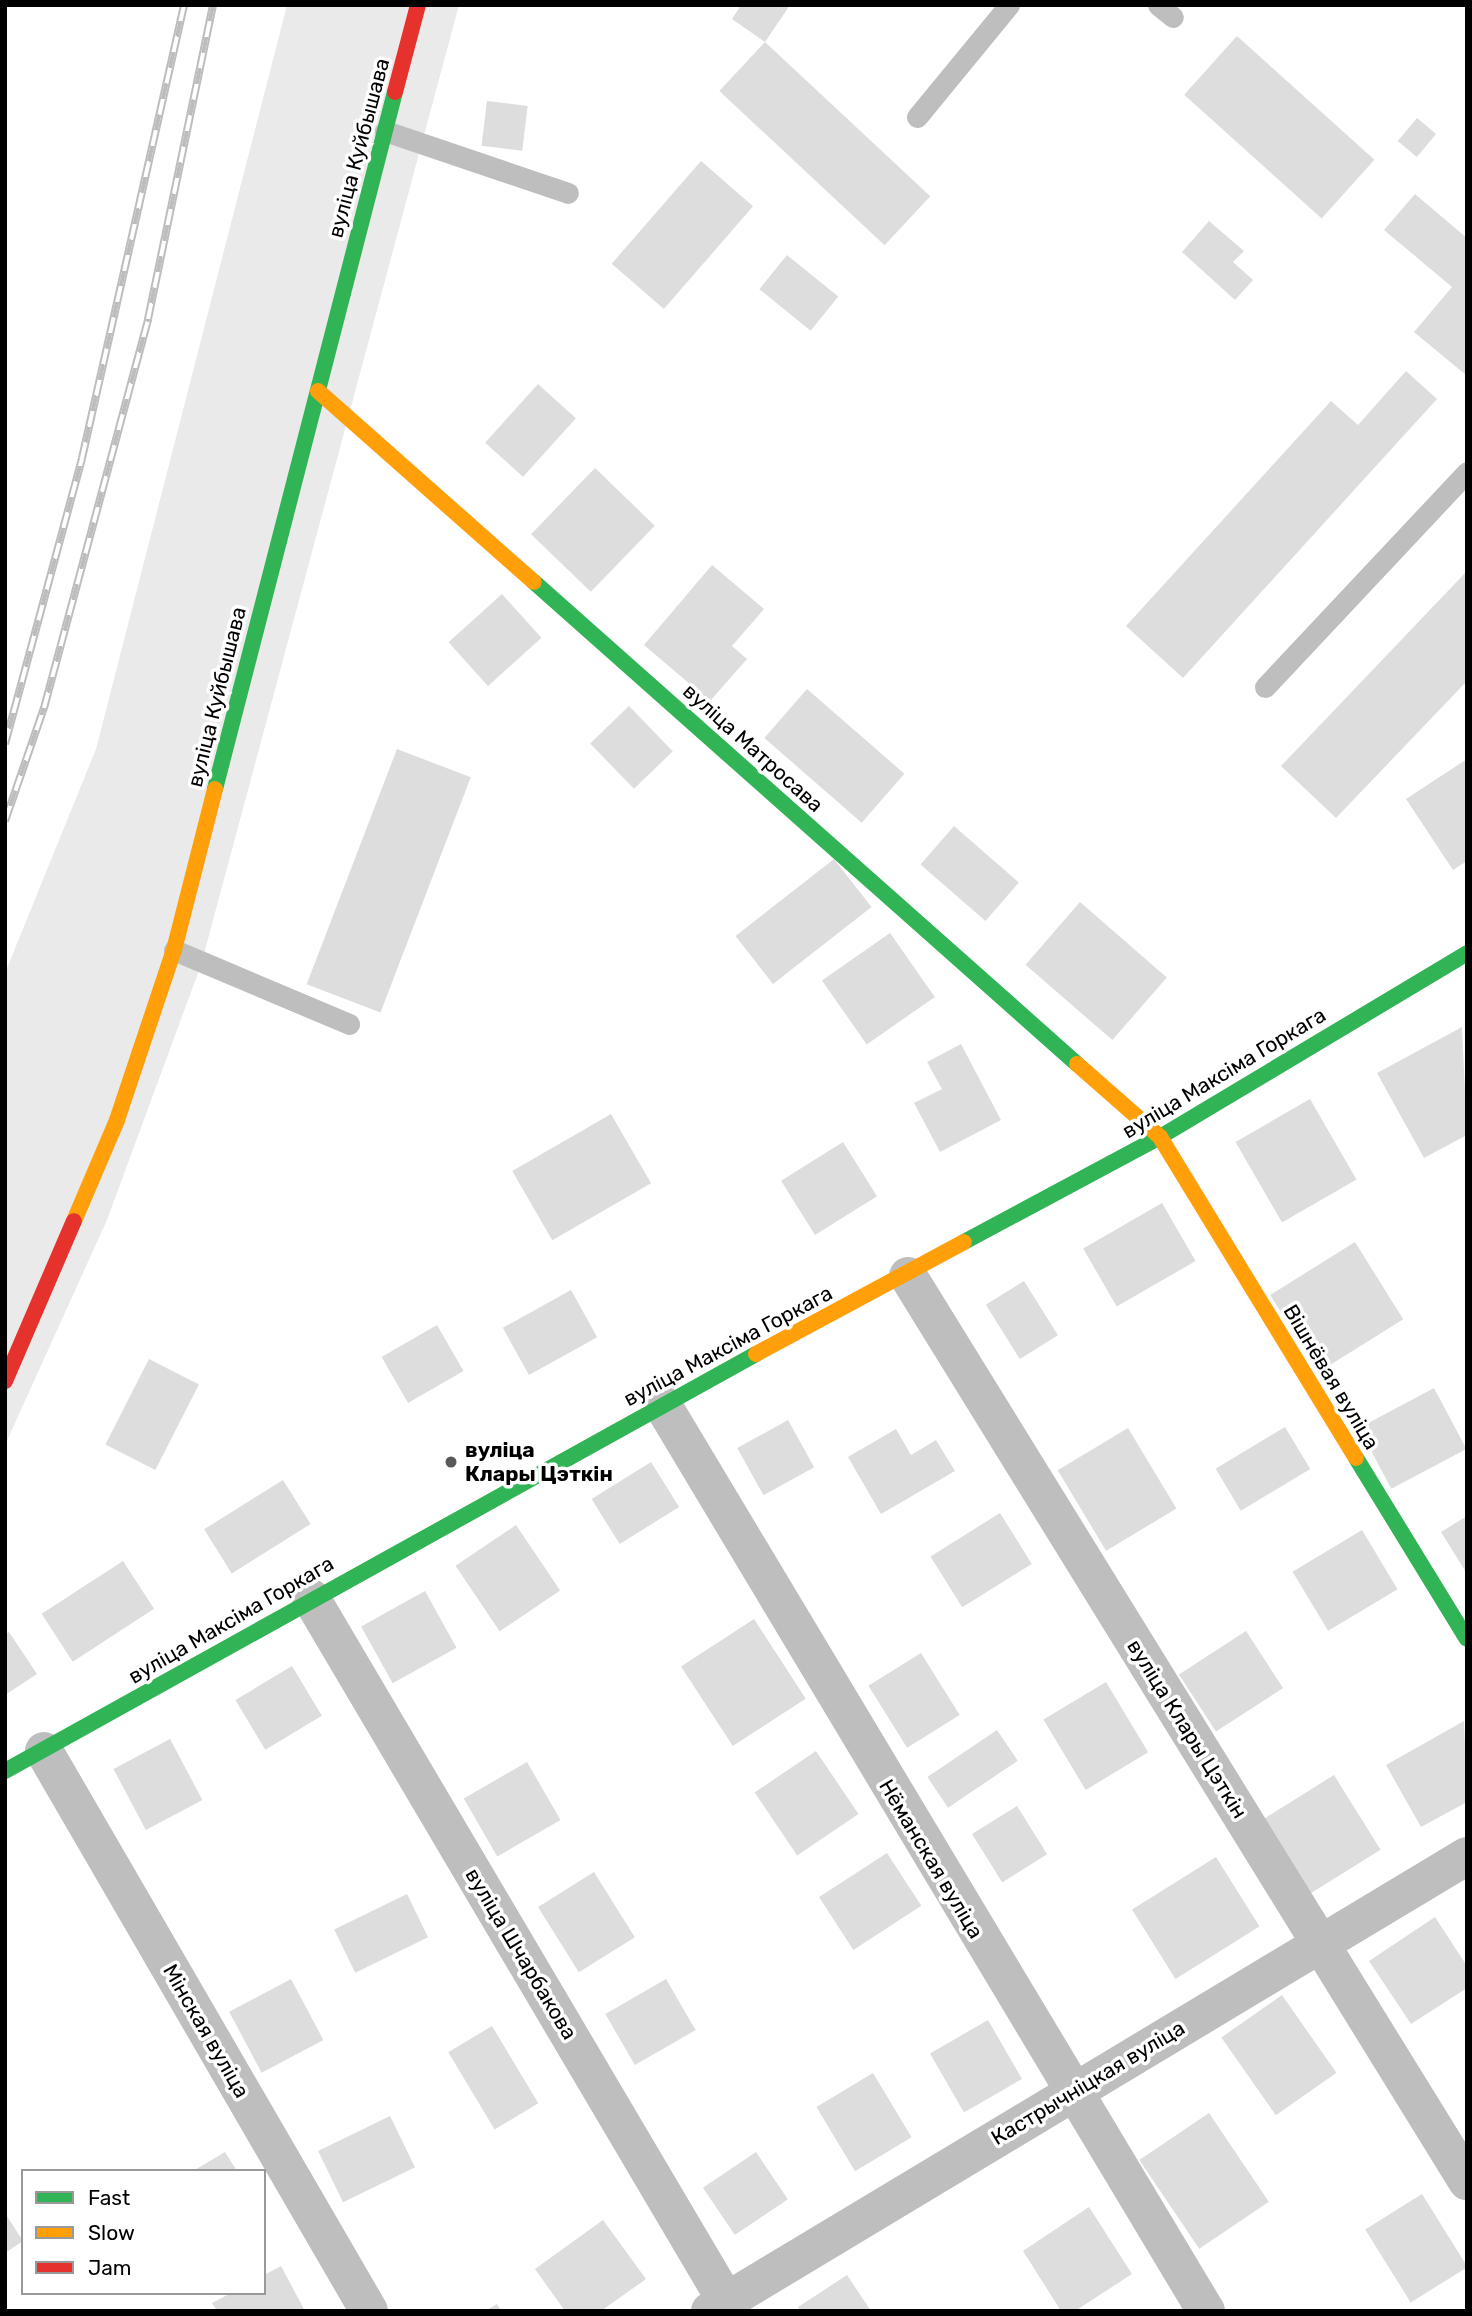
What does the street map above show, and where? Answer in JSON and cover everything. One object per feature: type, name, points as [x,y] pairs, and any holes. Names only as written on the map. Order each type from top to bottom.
[{"type":"street","name":"вуліца Куйбышава","points":[[5,1381],[117,1120],[174,950],[418,5]]},
{"type":"street","name":"вуліца Матросава","points":[[318,391],[1160,1137]]},
{"type":"street","name":"вуліца Максіма Горкага","points":[[5,1771],[662,1404],[908,1276],[1160,1137],[1467,953]]},
{"type":"street","name":"Вішнёвая вуліца","points":[[1160,1137],[1467,1640]]},
{"type":"street","name":"вуліца Клары Цэткін","points":[[908,1276],[1467,2181]]},
{"type":"street","name":"Нёманская вуліца","points":[[662,1404],[1071,2093],[1206,2311]]},
{"type":"street","name":"вуліца Шчарбакова","points":[[311,1598],[723,2308]]},
{"type":"street","name":"Мінская вуліца","points":[[44,1751],[369,2311]]},
{"type":"street","name":"Кастрычніцкая вуліца","points":[[723,2308],[1071,2093],[1467,1856]]},
{"type":"lane","points":[[917,117],[1009,5]]},
{"type":"lane","points":[[384,131],[568,192]]},
{"type":"lane","points":[[1265,687],[1467,472]]},
{"type":"lane","points":[[174,950],[349,1024]]},
{"type":"shaded area","points":[[287,5],[459,5],[201,965],[107,1220],[5,1445],[5,973],[96,749]]},
{"type":"building","points":[[741,5],[790,5],[765,42],[732,19]]},
{"type":"building","points":[[1237,36],[1374,160],[1322,218],[1184,95]]},
{"type":"building","points":[[765,42],[930,196],[885,245],[719,91]]},
{"type":"building","points":[[487,101],[528,106],[522,151],[482,146]]},
{"type":"building","points":[[1417,118],[1436,134],[1417,157],[1398,141]]},
{"type":"building","points":[[701,161],[753,206],[664,309],[612,264]]},
{"type":"building","points":[[1415,194],[1467,238],[1466,375],[1414,332],[1452,287],[1384,230]]},
{"type":"building","points":[[1209,221],[1244,251],[1233,262],[1253,280],[1235,300],[1182,252]]},
{"type":"building","points":[[787,255],[838,297],[811,331],[759,289]]},
{"type":"building","points":[[1406,371],[1437,399],[1183,678],[1126,626],[1331,401],[1358,425]]},
{"type":"building","points":[[538,384],[576,418],[523,477],[485,443]]},
{"type":"building","points":[[595,468],[655,526],[591,592],[531,534]]},
{"type":"building","points":[[712,565],[764,609],[732,646],[747,659],[710,701],[644,645]]},
{"type":"building","points":[[1467,571],[1467,681],[1336,818],[1281,766]]},
{"type":"building","points":[[502,594],[541,638],[488,686],[448,642]]},
{"type":"building","points":[[807,689],[904,774],[862,823],[764,738]]},
{"type":"building","points":[[629,706],[673,751],[634,789],[590,744]]},
{"type":"building","points":[[397,749],[471,777],[380,1013],[307,984]]},
{"type":"building","points":[[1467,759],[1467,861],[1453,870],[1406,799]]},
{"type":"building","points":[[954,826],[1019,882],[985,921],[921,864]]},
{"type":"building","points":[[834,859],[872,907],[773,984],[735,936]]},
{"type":"building","points":[[1080,902],[1167,977],[1112,1040],[1026,965]]},
{"type":"building","points":[[890,933],[935,997],[867,1045],[822,981]]},
{"type":"building","points":[[1462,1027],[1467,1135],[1424,1158],[1377,1073]]},
{"type":"building","points":[[961,1044],[1001,1120],[940,1152],[914,1103],[942,1089],[927,1062]]},
{"type":"building","points":[[1310,1099],[1356,1180],[1282,1223],[1236,1142]]},
{"type":"building","points":[[611,1114],[651,1183],[552,1240],[512,1171]]},
{"type":"building","points":[[843,1142],[877,1196],[815,1235],[781,1181]]},
{"type":"building","points":[[1162,1203],[1196,1261],[1117,1307],[1083,1248]]},
{"type":"building","points":[[1355,1242],[1403,1319],[1318,1372],[1270,1295]]},
{"type":"building","points":[[1024,1281],[1058,1335],[1020,1359],[986,1305]]},
{"type":"building","points":[[571,1290],[597,1337],[529,1375],[503,1328]]},
{"type":"building","points":[[437,1325],[464,1371],[408,1403],[382,1357]]},
{"type":"building","points":[[149,1359],[199,1384],[155,1470],[105,1445]]},
{"type":"building","points":[[1434,1388],[1466,1449],[1391,1489],[1359,1428]]},
{"type":"building","points":[[788,1420],[814,1467],[763,1495],[737,1448]]},
{"type":"building","points":[[1285,1427],[1310,1469],[1241,1511],[1216,1469]]},
{"type":"building","points":[[1128,1428],[1176,1509],[1106,1551],[1058,1470]]},
{"type":"building","points":[[896,1429],[911,1455],[936,1440],[955,1471],[881,1514],[848,1457]]},
{"type":"building","points":[[651,1462],[679,1507],[620,1544],[592,1499]]},
{"type":"building","points":[[283,1480],[311,1524],[232,1573],[204,1529]]},
{"type":"building","points":[[1000,1513],[1032,1564],[962,1607],[930,1556]]},
{"type":"building","points":[[1467,1516],[1467,1574],[1441,1532]]},
{"type":"building","points":[[516,1525],[560,1590],[500,1631],[455,1566]]},
{"type":"building","points":[[1362,1530],[1398,1589],[1328,1631],[1293,1572]]},
{"type":"building","points":[[123,1561],[154,1609],[73,1662],[42,1614]]},
{"type":"building","points":[[425,1591],[457,1648],[393,1683],[361,1626]]},
{"type":"building","points":[[754,1619],[806,1699],[733,1746],[681,1666]]},
{"type":"building","points":[[1246,1631],[1283,1688],[1216,1732],[1179,1675]]},
{"type":"building","points":[[9,1632],[37,1674],[5,1695],[5,1634]]},
{"type":"building","points":[[921,1653],[960,1715],[907,1748],[868,1686]]},
{"type":"building","points":[[292,1666],[322,1716],[265,1750],[235,1700]]},
{"type":"building","points":[[1106,1682],[1148,1752],[1086,1790],[1043,1720]]},
{"type":"building","points":[[1464,1721],[1467,1802],[1421,1827],[1386,1765]]},
{"type":"building","points":[[997,1730],[1018,1761],[948,1808],[927,1777]]},
{"type":"building","points":[[170,1739],[202,1800],[146,1830],[113,1769]]},
{"type":"building","points":[[816,1751],[858,1814],[797,1855],[755,1792]]},
{"type":"building","points":[[527,1762],[560,1820],[497,1857],[464,1798]]},
{"type":"building","points":[[1334,1775],[1381,1850],[1310,1894],[1264,1819]]},
{"type":"building","points":[[1017,1806],[1047,1854],[1002,1882],[972,1834]]},
{"type":"building","points":[[887,1853],[921,1906],[853,1950],[819,1897]]},
{"type":"building","points":[[1216,1857],[1259,1927],[1175,1979],[1132,1909]]},
{"type":"building","points":[[594,1872],[635,1937],[579,1972],[538,1907]]},
{"type":"building","points":[[407,1894],[428,1937],[355,1973],[334,1930]]},
{"type":"building","points":[[1435,1917],[1467,1966],[1467,1988],[1411,2024],[1369,1961]]},
{"type":"building","points":[[291,1979],[323,2040],[262,2073],[229,2012]]},
{"type":"building","points":[[666,1979],[696,2030],[635,2065],[605,2014]]},
{"type":"building","points":[[1282,1995],[1336,2073],[1276,2115],[1221,2037]]},
{"type":"building","points":[[988,2020],[1022,2079],[964,2112],[930,2054]]},
{"type":"building","points":[[492,2026],[538,2103],[495,2129],[448,2052]]},
{"type":"building","points":[[873,2073],[912,2137],[855,2171],[816,2107]]},
{"type":"building","points":[[1209,2113],[1269,2202],[1199,2249],[1139,2160]]},
{"type":"building","points":[[390,2116],[415,2167],[343,2202],[318,2151]]},
{"type":"building","points":[[225,2152],[236,2169],[196,2169]]},
{"type":"building","points":[[756,2152],[788,2199],[735,2235],[703,2188]]},
{"type":"building","points":[[1422,2194],[1467,2267],[1411,2302],[1365,2230]]},
{"type":"building","points":[[1089,2207],[1132,2274],[1075,2311],[1061,2311],[1023,2251]]},
{"type":"building","points":[[5,2213],[21,2238],[21,2242],[5,2253]]},
{"type":"building","points":[[603,2220],[646,2279],[601,2311],[565,2311],[535,2269]]},
{"type":"building","points":[[281,2266],[305,2311],[217,2311],[212,2303],[227,2295],[266,2295],[266,2274]]},
{"type":"building","points":[[847,2275],[871,2311],[800,2311],[798,2307]]},
{"type":"building","points":[[497,2304],[501,2311],[485,2311]]},
{"type":"railway","points":[[5,744],[82,458],[184,5]]},
{"type":"railway","points":[[5,821],[44,708],[148,319],[213,5]]},
{"type":"traffic: fast","points":[[215,789],[395,92]]},
{"type":"traffic: fast","points":[[534,582],[1077,1064]]},
{"type":"traffic: fast","points":[[964,1242],[1160,1137],[1467,953]]},
{"type":"traffic: fast","points":[[5,1771],[756,1354]]},
{"type":"traffic: fast","points":[[1356,1458],[1467,1639]]},
{"type":"traffic: slow","points":[[318,391],[534,582]]},
{"type":"traffic: slow","points":[[74,1221],[117,1120],[174,950],[215,789]]},
{"type":"traffic: slow","points":[[1077,1064],[1160,1137],[1356,1458]]},
{"type":"traffic: slow","points":[[756,1354],[964,1242]]},
{"type":"traffic: jam","points":[[395,92],[418,5]]},
{"type":"traffic: jam","points":[[5,1381],[74,1221]]},
{"type":"place","name":"вуліца Клары Цэткін","points":[[451,1462]]}]
